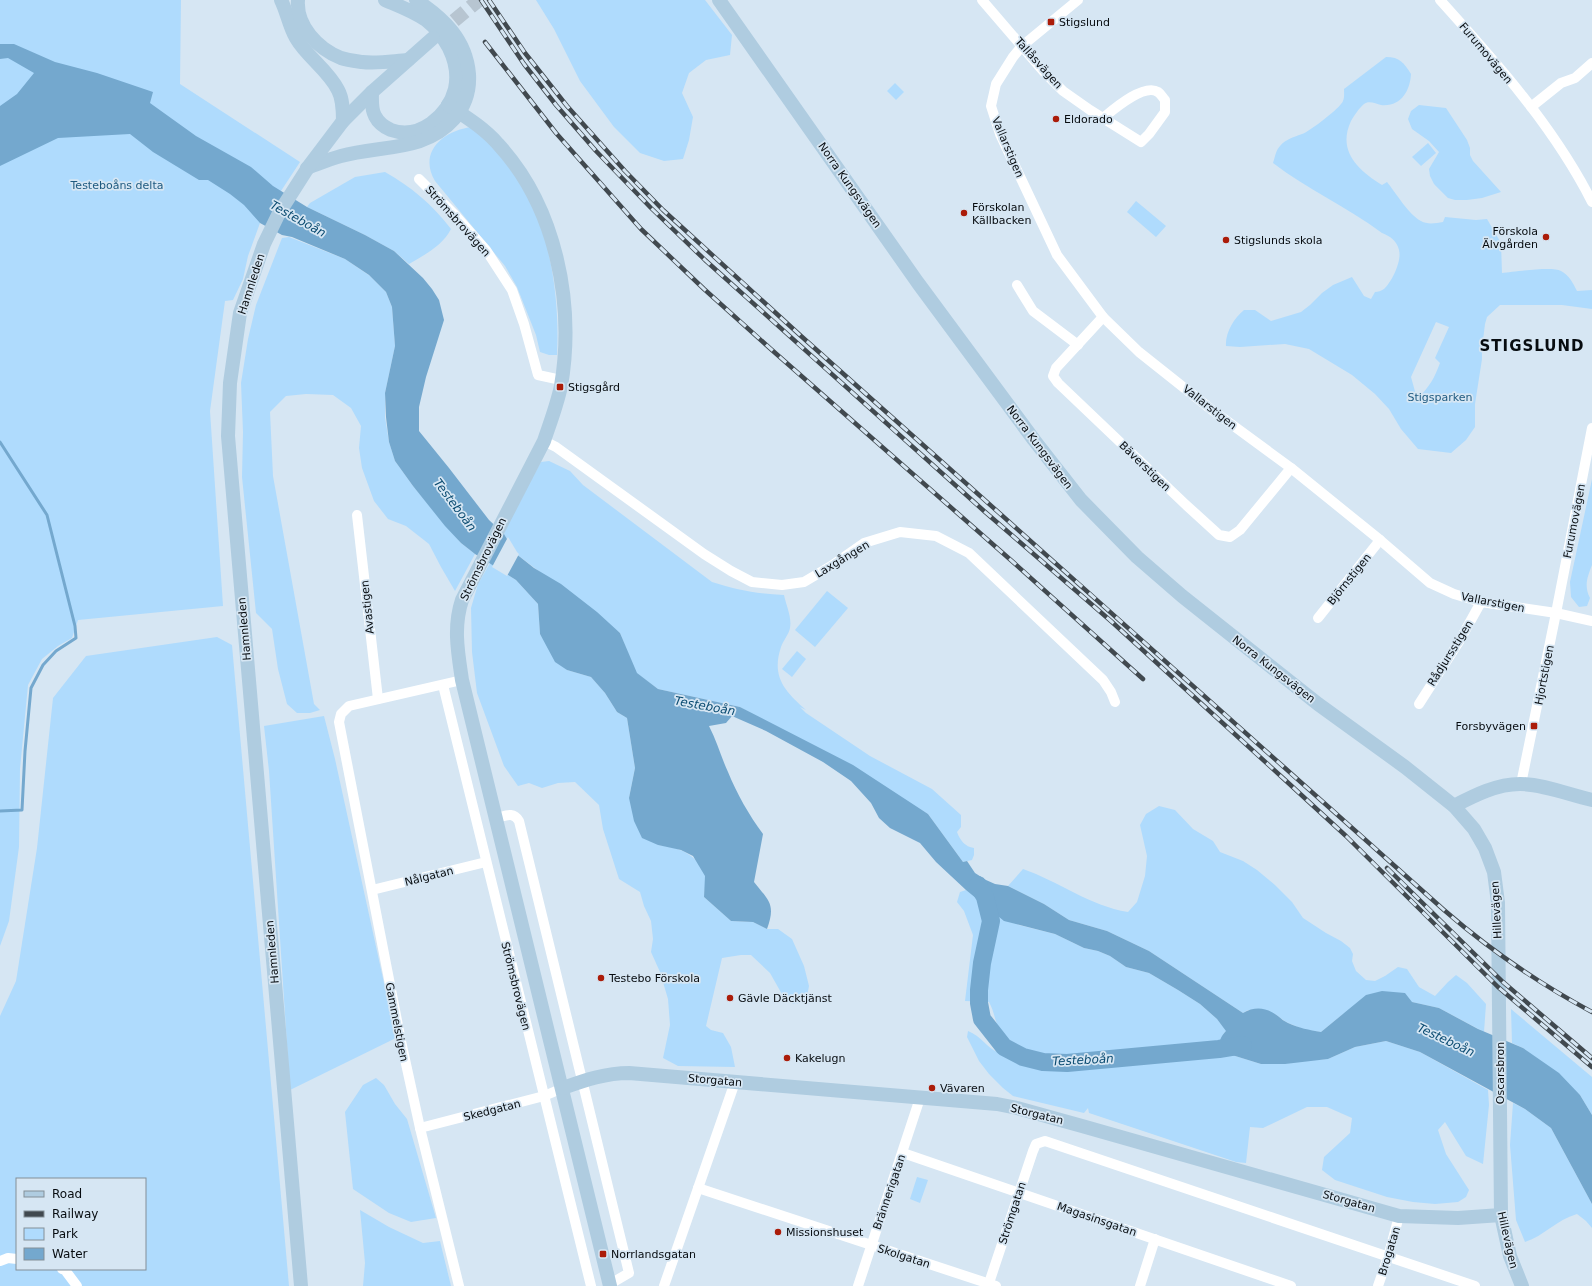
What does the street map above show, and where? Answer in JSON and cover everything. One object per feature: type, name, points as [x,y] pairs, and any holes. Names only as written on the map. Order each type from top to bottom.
[{"type":"street","points":[[298,0],[299,14],[305,30],[320,45],[341,58],[363,62],[408,60]]},
{"type":"street","points":[[307,168],[341,156],[418,143],[428,139],[445,128],[454,109],[456,68],[453,55],[446,42],[438,31],[426,20],[407,9],[384,0]]},
{"type":"street","points":[[372,92],[374,115],[380,123],[388,128],[406,133],[416,131],[424,127],[439,116],[465,102],[469,78],[464,50],[446,23],[434,12],[416,0]]},
{"type":"street","name":"Norra Kungsvägen","points":[[719,0],[918,283],[1034,440],[1082,500],[1136,557],[1182,596],[1318,704],[1405,767],[1454,806]]},
{"type":"street","name":"Tallåsvägen","points":[[982,0],[1063,91],[1103,118],[1141,142],[1149,134],[1165,112],[1164,100],[1158,92],[1149,90],[1134,95],[1103,118]]},
{"type":"street","points":[[1022,46],[1078,0]]},
{"type":"street","name":"Furumovägen","points":[[1440,0],[1462,24],[1531,108],[1568,160],[1592,202]]},
{"type":"street","points":[[283,2],[295,36],[303,50],[332,80],[339,91],[342,102],[343,121]]},
{"type":"street","name":"Hamnleden","points":[[301,1286],[228,436],[230,383],[240,313],[264,244],[279,213],[307,168],[343,121],[372,92],[433,38]]},
{"type":"street","name":"Vallarstigen","points":[[1022,46],[1013,57],[996,84],[991,106],[993,113],[1000,134],[1057,255],[1103,317],[1139,352],[1212,410],[1292,468],[1430,583],[1454,594],[1481,602],[1556,613],[1592,621]]},
{"type":"street","points":[[1531,108],[1561,83],[1575,78],[1592,63]]},
{"type":"street","name":"Strömsbrovägen","points":[[454,109],[475,123],[498,144],[524,176],[539,204],[550,230],[564,301],[564,352],[561,380],[551,422],[544,441],[462,600],[457,618],[457,645],[462,680],[610,1285],[630,1273],[519,821],[517,817],[512,815],[496,818]]},
{"type":"street","name":"Strömsbrovägen","points":[[419,179],[456,216],[486,250],[512,290],[524,324],[538,375],[561,380]]},
{"type":"street","points":[[1017,285],[1033,311],[1078,345]]},
{"type":"street","name":"Bäverstigen","points":[[1103,317],[1056,368],[1053,376],[1058,383],[1219,535],[1230,538],[1240,530],[1292,468]]},
{"type":"street","name":"Furumovägen","points":[[1556,613],[1592,428]]},
{"type":"street","name":"Laxgången","points":[[544,441],[556,447],[704,554],[731,572],[752,582],[782,585],[804,582],[831,566],[864,543],[900,532],[936,536],[968,553],[1103,680],[1115,702]]},
{"type":"street","name":"Avastigen","points":[[357,515],[378,699]]},
{"type":"street","name":"Björnstigen","points":[[1318,618],[1380,540]]},
{"type":"street","name":"Rådjursstigen","points":[[1418,704],[1460,640],[1481,602]]},
{"type":"street","name":"Hjortstigen","points":[[1521,784],[1556,613]]},
{"type":"street","points":[[378,699],[462,680]]},
{"type":"street","name":"Strömsbrovägen","points":[[443,685],[591,1286]]},
{"type":"street","name":"Gammelstigen","points":[[378,699],[349,706],[341,714],[339,720],[340,730],[401,1041],[420,1128],[459,1286]]},
{"type":"street","points":[[1454,806],[1473,796],[1498,787],[1521,784],[1541,787],[1592,800]]},
{"type":"street","name":"Hillevägen","points":[[1454,806],[1474,828],[1485,848],[1494,872],[1498,903],[1498,987],[1500,1027]]},
{"type":"street","name":"Nålgatan","points":[[372,890],[486,862]]},
{"type":"street","name":"Oscarsbron","points":[[1499,1120],[1500,1027]]},
{"type":"street","name":"Storgatan","points":[[563,1088],[582,1081],[611,1074],[629,1073],[997,1104],[1017,1108],[1399,1216],[1458,1218],[1501,1214]]},
{"type":"street","points":[[664,1286],[735,1082]]},
{"type":"street","name":"Skedgatan","points":[[420,1128],[544,1096],[563,1088]]},
{"type":"street","name":"Brännerigatan","points":[[858,1286],[920,1098]]},
{"type":"street","name":"Hillevägen","points":[[1499,1120],[1501,1214],[1510,1256],[1522,1286]]},
{"type":"street","name":"Strömgatan","points":[[991,1285],[1035,1146],[1039,1142],[1049,1141],[1388,1257]]},
{"type":"street","name":"Magasinsgatan","points":[[902,1153],[1291,1286]]},
{"type":"street","name":"Skolgatan","points":[[698,1188],[991,1285]]},
{"type":"street","name":"Brogatan","points":[[1378,1286],[1388,1257],[1399,1216]]},
{"type":"street","points":[[1140,1286],[1155,1240]]},
{"type":"street","points":[[1388,1257],[1475,1286]]},
{"type":"street","points":[[0,1261],[8,1258],[16,1259]]},
{"type":"street","points":[[65,1270],[77,1286]]},
{"type":"green space","name":"Testeboåns delta","points":[[0,0],[181,0],[180,84],[300,162],[260,223],[248,256],[243,279],[233,300],[225,301],[210,411],[223,606],[78,620],[72,638],[58,646],[42,659],[28,685],[20,769],[19,847],[9,921],[0,946]]},
{"type":"green space","points":[[536,0],[705,0],[732,35],[730,55],[706,60],[689,73],[682,93],[693,117],[689,140],[683,159],[664,161],[640,153],[614,127],[580,81],[554,29]]},
{"type":"green space","name":"Stigsparken","points":[[1386,57],[1395,58],[1401,61],[1411,74],[1409,86],[1406,92],[1399,101],[1394,103],[1381,105],[1370,102],[1366,103],[1358,110],[1351,121],[1347,132],[1348,150],[1352,159],[1365,173],[1382,185],[1387,182],[1412,214],[1416,218],[1426,223],[1443,222],[1445,217],[1476,220],[1487,219],[1501,243],[1502,273],[1542,269],[1556,270],[1561,271],[1569,277],[1577,291],[1592,290],[1592,309],[1562,305],[1500,305],[1487,317],[1475,404],[1475,427],[1466,440],[1451,453],[1418,449],[1401,429],[1389,409],[1375,394],[1352,375],[1309,349],[1285,344],[1240,347],[1226,346],[1227,336],[1231,326],[1244,310],[1255,310],[1271,321],[1301,312],[1333,285],[1352,277],[1364,296],[1371,299],[1375,292],[1384,289],[1387,286],[1396,271],[1400,255],[1397,244],[1393,239],[1299,181],[1273,163],[1282,144],[1290,138],[1302,134],[1310,129],[1329,116],[1338,107],[1343,101],[1344,89]],"holes":[[[1436,322],[1449,327],[1435,358],[1440,363],[1436,374],[1429,386],[1418,398],[1411,377]]]},
{"type":"green space","points":[[895,83],[904,92],[896,100],[887,91]]},
{"type":"green space","points":[[1419,105],[1446,108],[1467,140],[1470,148],[1470,155],[1473,161],[1501,192],[1482,198],[1455,200],[1448,198],[1434,184],[1430,176],[1429,169],[1439,152],[1429,141],[1412,129],[1408,119],[1411,111]]},
{"type":"green space","points":[[471,127],[491,144],[508,163],[524,185],[540,215],[556,296],[557,355],[549,355],[540,352],[536,335],[517,287],[505,266],[435,181],[431,171],[430,161],[432,152],[436,145],[451,133]]},
{"type":"green space","points":[[1428,143],[1436,153],[1421,166],[1412,157]]},
{"type":"green space","points":[[385,172],[403,183],[421,197],[437,212],[451,229],[438,245],[409,264],[394,251],[307,207],[310,203],[355,177]]},
{"type":"green space","points":[[1136,201],[1166,226],[1156,237],[1127,212]]},
{"type":"green space","points":[[289,237],[345,259],[370,276],[386,292],[392,307],[395,346],[385,393],[385,417],[389,442],[395,461],[413,486],[461,543],[475,554],[455,591],[429,544],[406,526],[388,519],[374,501],[362,468],[359,448],[361,426],[351,408],[333,395],[306,394],[286,396],[270,412],[273,476],[314,704],[320,710],[310,713],[297,713],[287,704],[278,669],[272,629],[256,613],[242,477],[243,432],[241,383],[248,339],[256,305],[282,238]]},
{"type":"green space","points":[[549,461],[570,471],[583,485],[712,582],[748,591],[784,595],[790,615],[790,628],[781,647],[778,658],[778,667],[779,675],[786,690],[806,710],[800,707],[806,713],[870,756],[932,789],[961,815],[961,827],[957,832],[963,843],[974,848],[972,860],[963,862],[928,814],[740,707],[658,689],[636,673],[620,633],[515,553],[504,534],[507,522],[541,462]]},
{"type":"green space","points":[[1592,479],[1592,565],[1587,586],[1590,598],[1587,606],[1579,607],[1571,597],[1570,582]]},
{"type":"green space","points":[[490,563],[516,580],[538,604],[540,634],[567,670],[591,677],[605,693],[617,712],[627,718],[635,768],[629,798],[658,845],[680,850],[697,861],[706,877],[704,897],[731,921],[753,922],[767,929],[778,929],[792,939],[804,966],[809,986],[806,1002],[793,1004],[783,996],[770,973],[751,955],[722,958],[706,1026],[711,1030],[723,1033],[731,1047],[735,1067],[678,1066],[663,1058],[670,1025],[668,999],[660,972],[651,952],[653,939],[651,921],[644,906],[640,892],[619,879],[603,829],[599,805],[575,782],[558,783],[542,788],[529,783],[518,786],[504,766],[477,693],[472,652],[471,608],[478,584]]},
{"type":"green space","points":[[827,591],[848,608],[815,647],[795,630]]},
{"type":"green space","points":[[217,637],[232,645],[289,1286],[0,1286],[0,1016],[16,981],[37,848],[53,698],[86,656]]},
{"type":"green space","points":[[797,651],[806,659],[792,677],[782,669]]},
{"type":"green space","points":[[324,716],[335,759],[396,1038],[290,1090],[269,771],[264,726]]},
{"type":"green space","points":[[1159,806],[1175,810],[1193,829],[1213,841],[1220,852],[1243,861],[1257,870],[1292,902],[1303,918],[1350,948],[1353,954],[1352,961],[1356,971],[1366,980],[1375,981],[1398,967],[1407,969],[1419,987],[1435,996],[1456,975],[1467,983],[1486,1004],[1484,1032],[1439,1008],[1412,1002],[1343,1014],[1321,1032],[1305,1030],[1286,1022],[1275,1014],[1248,1010],[1243,1013],[1149,951],[1107,931],[1069,920],[1044,904],[1008,886],[1023,869],[1087,899],[1114,909],[1128,912],[1137,902],[1145,876],[1147,856],[1140,825],[1146,814]]},
{"type":"green space","points":[[966,890],[1019,925],[1055,934],[1084,948],[1098,951],[1110,956],[1126,967],[1149,973],[1200,1004],[1217,1019],[1227,1031],[1224,1033],[1221,1055],[1232,1055],[1261,1064],[1328,1059],[1355,1047],[1386,1041],[1420,1052],[1488,1090],[1489,1105],[1483,1164],[1466,1156],[1445,1122],[1438,1130],[1446,1154],[1469,1190],[1466,1197],[1458,1202],[1435,1204],[1413,1202],[1387,1197],[1335,1180],[1322,1170],[1324,1157],[1350,1133],[1352,1118],[1327,1107],[1307,1107],[1263,1128],[1250,1127],[1246,1163],[1236,1162],[1089,1113],[1088,1108],[1084,1113],[1013,1096],[989,1074],[979,1061],[967,1037],[968,1031],[973,1033],[999,1053],[1007,1045],[989,1002],[965,1001],[973,935],[964,911],[957,902],[960,892]]},
{"type":"green space","points":[[1511,1009],[1592,1077],[1592,1115],[1580,1095],[1523,1048],[1512,1043]]},
{"type":"green space","points":[[376,1078],[384,1085],[395,1104],[407,1119],[436,1218],[411,1222],[389,1213],[353,1189],[345,1112],[363,1085]]},
{"type":"green space","points":[[1513,1103],[1525,1109],[1551,1128],[1592,1204],[1592,1228],[1577,1214],[1563,1220],[1538,1236],[1525,1242],[1516,1220],[1510,1145]]},
{"type":"green space","points":[[917,1177],[928,1180],[920,1203],[910,1199]]},
{"type":"green space","points":[[360,1210],[389,1227],[423,1243],[440,1241],[451,1286],[363,1286],[365,1263]]},
{"type":"water","points":[[0,44],[14,44],[55,62],[97,73],[153,92],[150,103],[196,136],[251,167],[273,186],[307,207],[394,251],[423,278],[439,300],[444,320],[426,377],[419,407],[419,431],[489,520],[504,534],[515,553],[534,568],[561,584],[597,612],[620,633],[637,673],[658,689],[740,707],[853,765],[928,814],[963,862],[967,861],[975,873],[986,880],[995,884],[1008,886],[1044,904],[1069,920],[1107,931],[1149,951],[1243,1013],[1255,1009],[1263,1009],[1277,1015],[1292,1025],[1321,1032],[1366,995],[1382,991],[1405,993],[1412,1002],[1439,1008],[1478,1029],[1523,1048],[1559,1073],[1580,1095],[1592,1115],[1592,1204],[1551,1128],[1525,1109],[1420,1052],[1386,1041],[1355,1047],[1328,1059],[1285,1064],[1261,1064],[1232,1055],[1221,1055],[1220,1042],[1226,1031],[1217,1019],[1200,1004],[1149,973],[1126,967],[1110,956],[1098,951],[1084,948],[1055,934],[1004,921],[966,890],[936,862],[920,843],[890,828],[879,818],[871,803],[851,781],[823,762],[766,731],[732,716],[726,723],[709,726],[735,788],[748,812],[763,834],[754,882],[770,903],[771,914],[767,929],[753,922],[731,921],[704,897],[705,876],[693,856],[681,850],[658,845],[642,838],[634,821],[629,798],[635,768],[627,718],[617,712],[605,693],[591,677],[567,670],[555,662],[540,634],[538,604],[516,580],[475,554],[461,543],[445,526],[395,461],[389,442],[386,417],[385,393],[395,346],[392,307],[386,292],[369,275],[345,259],[292,237],[282,235],[260,223],[244,205],[230,194],[208,180],[199,180],[153,152],[130,134],[58,138],[0,166],[0,106],[17,94],[34,73],[8,58],[0,59]]},
{"type":"pier","points":[[508,537],[519,554],[507,576],[492,567]]},
{"type":"waterway","points":[[0,442],[47,515],[75,626],[76,638],[56,651],[43,665],[31,688],[25,751],[22,810],[0,811]]},
{"type":"waterway","name":"Testeboån","points":[[978,885],[985,897],[991,921],[982,963],[979,1003],[982,1019],[1004,1047],[1023,1057],[1043,1062],[1067,1063],[1219,1049],[1243,1045]]},
{"type":"tunnel","points":[[438,34],[479,0]]},
{"type":"railway","points":[[481,0],[524,64],[556,105],[596,151],[651,208],[705,260],[984,511],[1112,622],[1346,836],[1498,987],[1592,1067]]},
{"type":"railway","points":[[489,0],[525,53],[567,106],[625,171],[663,210],[801,336],[1461,925],[1534,978],[1592,1012]]},
{"type":"railway","points":[[485,42],[556,133],[641,229],[704,289],[773,351],[1013,562],[1143,679]]},
{"type":"railway","points":[[1387,868],[1503,982],[1592,1058]]},
{"type":"place","name":"Stigslund","points":[[1051,22]]},
{"type":"place","name":"Eldorado","points":[[1056,119]]},
{"type":"place","name":"Förskolan Källbacken","points":[[964,213]]},
{"type":"place","name":"Förskola Älvgården","points":[[1546,237]]},
{"type":"place","name":"Stigslunds skola","points":[[1226,240]]},
{"type":"place","name":"Stigsgård","points":[[560,387]]},
{"type":"place","name":"Forsbyvägen","points":[[1534,726]]},
{"type":"place","name":"Testebo Förskola","points":[[601,978]]},
{"type":"place","name":"Gävle Däcktjänst","points":[[730,998]]},
{"type":"place","name":"Kakelugn","points":[[787,1058]]},
{"type":"place","name":"Vävaren","points":[[932,1088]]},
{"type":"place","name":"Missionshuset","points":[[778,1232]]},
{"type":"place","name":"Norrlandsgatan","points":[[603,1254]]},
{"type":"district","name":"STIGSLUND","points":[[1532,346]]}]
